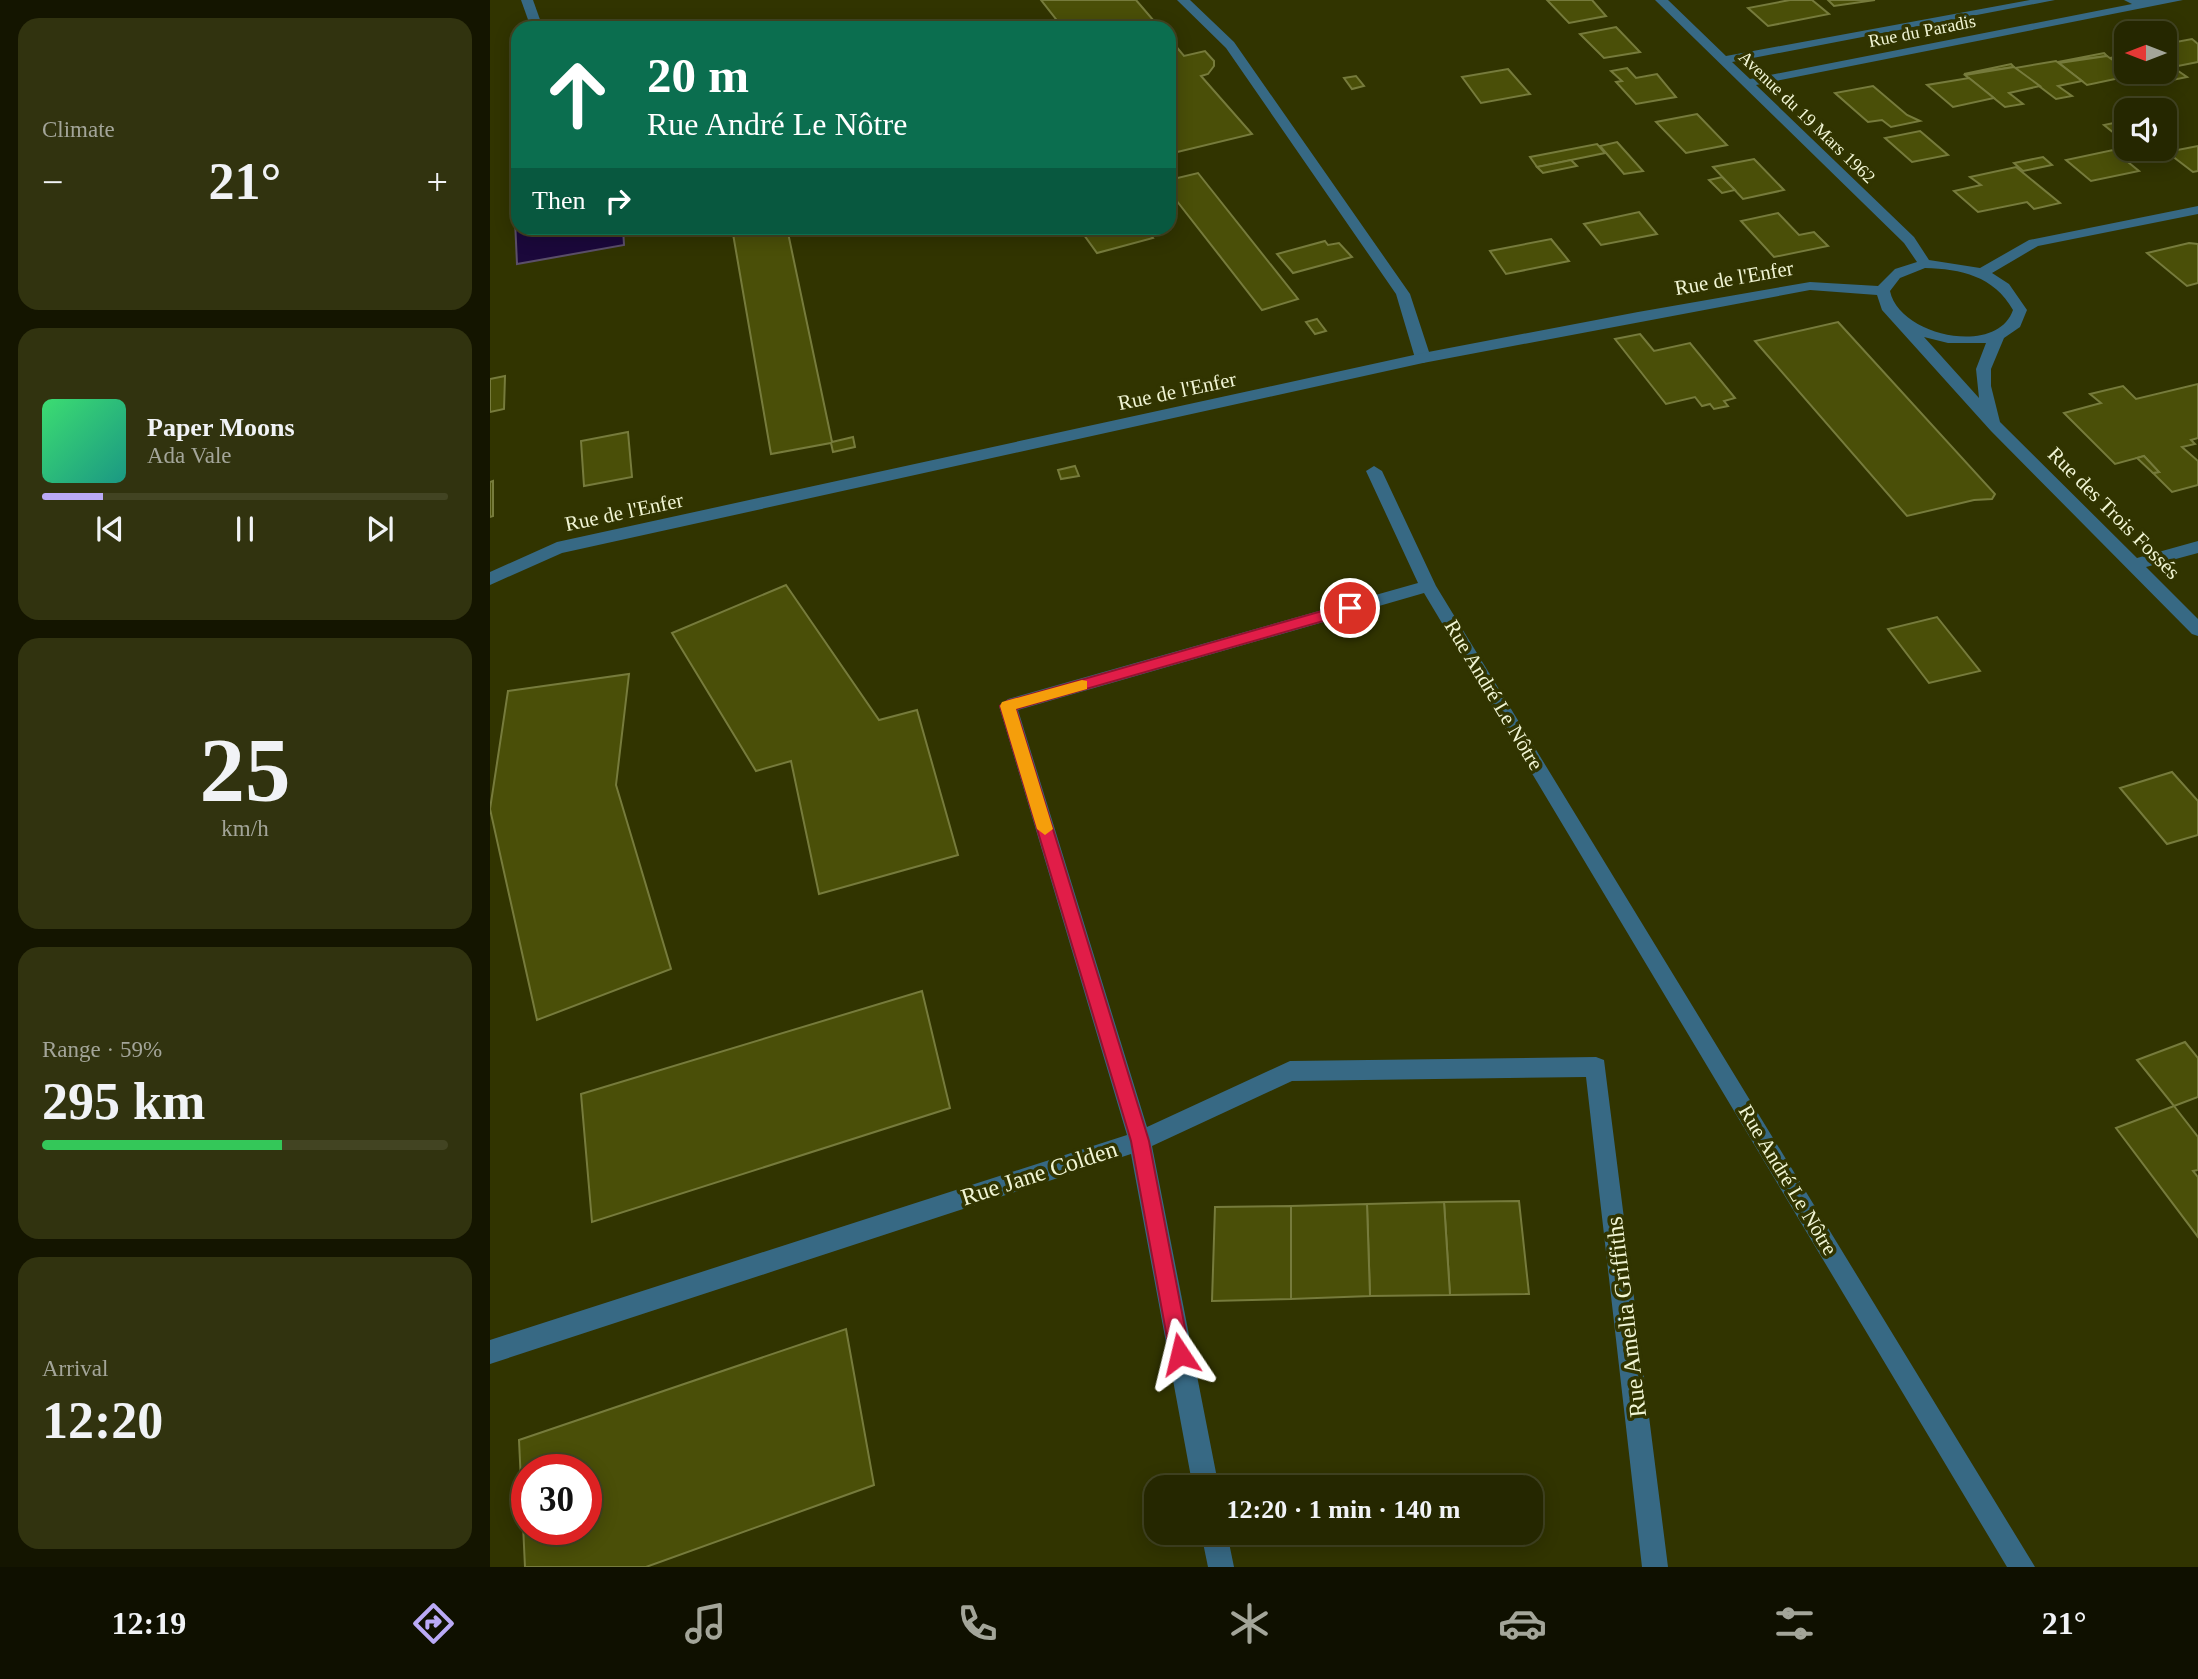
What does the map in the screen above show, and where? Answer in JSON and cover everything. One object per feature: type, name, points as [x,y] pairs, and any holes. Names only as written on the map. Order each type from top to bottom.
[{"type":"street","points":[[527,0],[534,21]]},
{"type":"street","points":[[1183,0],[1230,45],[1403,294],[1423,358]]},
{"type":"street","name":"Avenue du 19 Mars 1962","points":[[1661,0],[1909,240],[1925,264]]},
{"type":"street","name":"Rue du Paradis","points":[[1723,60],[2049,0]]},
{"type":"street","name":"Rue du Paradis","points":[[2130,0],[2146,5]]},
{"type":"street","name":"Rue du Paradis","points":[[1747,83],[2177,0]]},
{"type":"street","points":[[1883,291],[1889,279],[1903,269],[1925,264],[1944,264],[1982,273],[2034,243],[2198,210]]},
{"type":"street","name":"Rue des Trois Fossés","points":[[1982,273],[1998,281],[2013,294],[2020,310],[2014,325],[1997,336],[1984,362],[1980,380],[1997,428]]},
{"type":"street","name":"Rue de l'Enfer","points":[[490,579],[557,548],[1423,358],[1810,286],[1883,291]]},
{"type":"street","name":"Rue des Trois Fossés","points":[[1883,291],[1888,307],[1997,428],[2198,630]]},
{"type":"street","points":[[1902,322],[1930,335],[1952,340],[1997,336]]},
{"type":"street","name":"Rue André Le Nôtre","points":[[1374,471],[1429,586],[2022,1567]]},
{"type":"street","points":[[2133,565],[2198,547]]},
{"type":"street","points":[[1204,1475],[1140,1141],[1007,706],[1429,586]]},
{"type":"street","name":"Rue Jane Colden","points":[[490,1352],[1140,1141],[1290,1071],[1596,1067]]},
{"type":"street","name":"Rue Amelia Griffiths","points":[[1596,1067],[1656,1567]]},
{"type":"street","points":[[1216,1545],[1221,1567]]},
{"type":"shaded area","points":[[516,235],[623,235],[624,245],[517,264]]},
{"type":"building","points":[[1041,0],[1136,0],[1154,21],[1058,21]]},
{"type":"building","points":[[1547,0],[1592,0],[1606,16],[1569,23]]},
{"type":"building","points":[[1790,0],[1812,0],[1829,14],[1768,26],[1748,8]]},
{"type":"building","points":[[1828,0],[1875,0],[1834,6]]},
{"type":"building","points":[[1616,27],[1640,52],[1604,58],[1580,34]]},
{"type":"building","points":[[2192,39],[2198,44],[2198,62],[2177,66],[2177,42]]},
{"type":"building","points":[[1176,46],[1184,56],[1205,51],[1214,61],[1208,74],[1201,76],[1252,134],[1176,152]]},
{"type":"building","points":[[2104,53],[2107,56],[2058,62]]},
{"type":"building","points":[[2107,56],[2114,61],[2114,79],[2087,85],[2059,63]]},
{"type":"building","points":[[2056,61],[2082,81],[2058,86],[2072,96],[2056,99],[2015,68]]},
{"type":"building","points":[[2011,64],[2014,67],[1964,74]]},
{"type":"building","points":[[2014,67],[2040,86],[2009,93],[2023,104],[2005,107],[1965,75]]},
{"type":"building","points":[[1627,68],[1636,78],[1657,74],[1676,97],[1636,104],[1616,82],[1622,81],[1611,71]]},
{"type":"building","points":[[1508,69],[1530,94],[1481,103],[1462,77]]},
{"type":"building","points":[[2177,70],[2187,77],[2177,79]]},
{"type":"building","points":[[1356,76],[1364,86],[1352,89],[1344,78]]},
{"type":"building","points":[[1969,78],[1994,98],[1953,107],[1927,85]]},
{"type":"building","points":[[1873,86],[1907,115],[1920,121],[1891,127],[1882,120],[1868,122],[1835,93]]},
{"type":"building","points":[[1697,114],[1727,145],[1686,153],[1656,122]]},
{"type":"building","points":[[2114,123],[2114,133],[2104,125]]},
{"type":"building","points":[[1920,131],[1948,155],[1912,162],[1885,138]]},
{"type":"building","points":[[1617,142],[1643,171],[1624,174],[1600,146]]},
{"type":"building","points":[[1597,144],[1605,153],[1537,167],[1530,157]]},
{"type":"building","points":[[2198,146],[2198,171],[2193,172],[2177,160],[2177,150]]},
{"type":"building","points":[[2113,150],[2114,161],[2127,161],[2139,171],[2091,181],[2066,160]]},
{"type":"building","points":[[2043,157],[2052,165],[2023,171],[2014,163]]},
{"type":"building","points":[[1754,159],[1784,190],[1743,199],[1713,167]]},
{"type":"building","points":[[1571,160],[1577,166],[1543,173],[1537,167]]},
{"type":"building","points":[[2016,167],[2060,203],[2034,209],[2027,202],[1978,212],[1954,191],[1981,185],[1970,177]]},
{"type":"building","points":[[1198,173],[1298,299],[1262,310],[1176,200],[1176,178]]},
{"type":"building","points":[[1722,177],[1735,190],[1722,193],[1709,180]]},
{"type":"building","points":[[1639,212],[1657,234],[1601,245],[1584,224]]},
{"type":"building","points":[[1778,213],[1799,235],[1814,232],[1828,246],[1774,257],[1741,221]]},
{"type":"building","points":[[733,235],[788,235],[832,442],[853,437],[855,447],[833,452],[831,443],[771,454]]},
{"type":"building","points":[[1084,235],[1151,235],[1153,238],[1097,253]]},
{"type":"building","points":[[1551,239],[1569,261],[1506,274],[1490,251]]},
{"type":"building","points":[[1325,241],[1328,245],[1339,243],[1352,257],[1293,273],[1277,254]]},
{"type":"building","points":[[2189,243],[2198,244],[2198,283],[2187,286],[2147,253]]},
{"type":"building","points":[[1317,319],[1326,331],[1315,334],[1306,322]]},
{"type":"building","points":[[1838,322],[1995,494],[1992,499],[1974,500],[1907,516],[1755,341]]},
{"type":"building","points":[[1640,334],[1654,351],[1690,343],[1735,398],[1724,401],[1728,406],[1714,409],[1710,404],[1702,406],[1695,397],[1666,404],[1615,339]]},
{"type":"building","points":[[505,376],[504,409],[490,412],[490,379]]},
{"type":"building","points":[[2198,384],[2198,438],[2191,440],[2195,444],[2182,447],[2198,461],[2198,485],[2172,492],[2153,473],[2159,472],[2144,456],[2115,464],[2064,413],[2101,403],[2090,394],[2123,386],[2136,399]]},
{"type":"building","points":[[628,432],[632,477],[584,486],[581,441]]},
{"type":"building","points":[[2144,456],[2159,472],[2153,473],[2137,458]]},
{"type":"building","points":[[1075,466],[1079,476],[1061,479],[1058,470]]},
{"type":"building","points":[[493,481],[493,516],[490,517],[490,482]]},
{"type":"building","points":[[786,585],[879,720],[917,710],[958,855],[819,894],[791,761],[756,771],[672,633]]},
{"type":"building","points":[[1937,617],[1980,671],[1929,683],[1888,629]]},
{"type":"building","points":[[629,674],[616,785],[671,969],[537,1020],[490,809],[508,691]]},
{"type":"building","points":[[2172,772],[2198,801],[2198,835],[2167,844],[2120,788]]},
{"type":"building","points":[[922,991],[950,1108],[592,1222],[581,1094]]},
{"type":"building","points":[[2185,1042],[2198,1058],[2198,1097],[2174,1106],[2137,1060]]},
{"type":"building","points":[[2174,1106],[2198,1137],[2198,1170],[2193,1171],[2198,1177],[2198,1237],[2116,1128]]},
{"type":"building","points":[[1519,1201],[1529,1294],[1450,1295],[1444,1202]]},
{"type":"building","points":[[1444,1202],[1450,1295],[1370,1296],[1367,1204]]},
{"type":"building","points":[[1367,1204],[1370,1296],[1291,1299],[1291,1206]]},
{"type":"building","points":[[1291,1206],[1291,1299],[1212,1301],[1215,1207]]},
{"type":"building","points":[[846,1329],[874,1485],[646,1567],[525,1567],[524,1545],[602,1545],[602,1454],[520,1454],[519,1440]]},
{"type":"slow traffic","points":[[1045,829],[1007,706],[1082,685]]},
{"type":"route","points":[[1180,1354],[1140,1141],[1007,706],[1350,608]]}]
